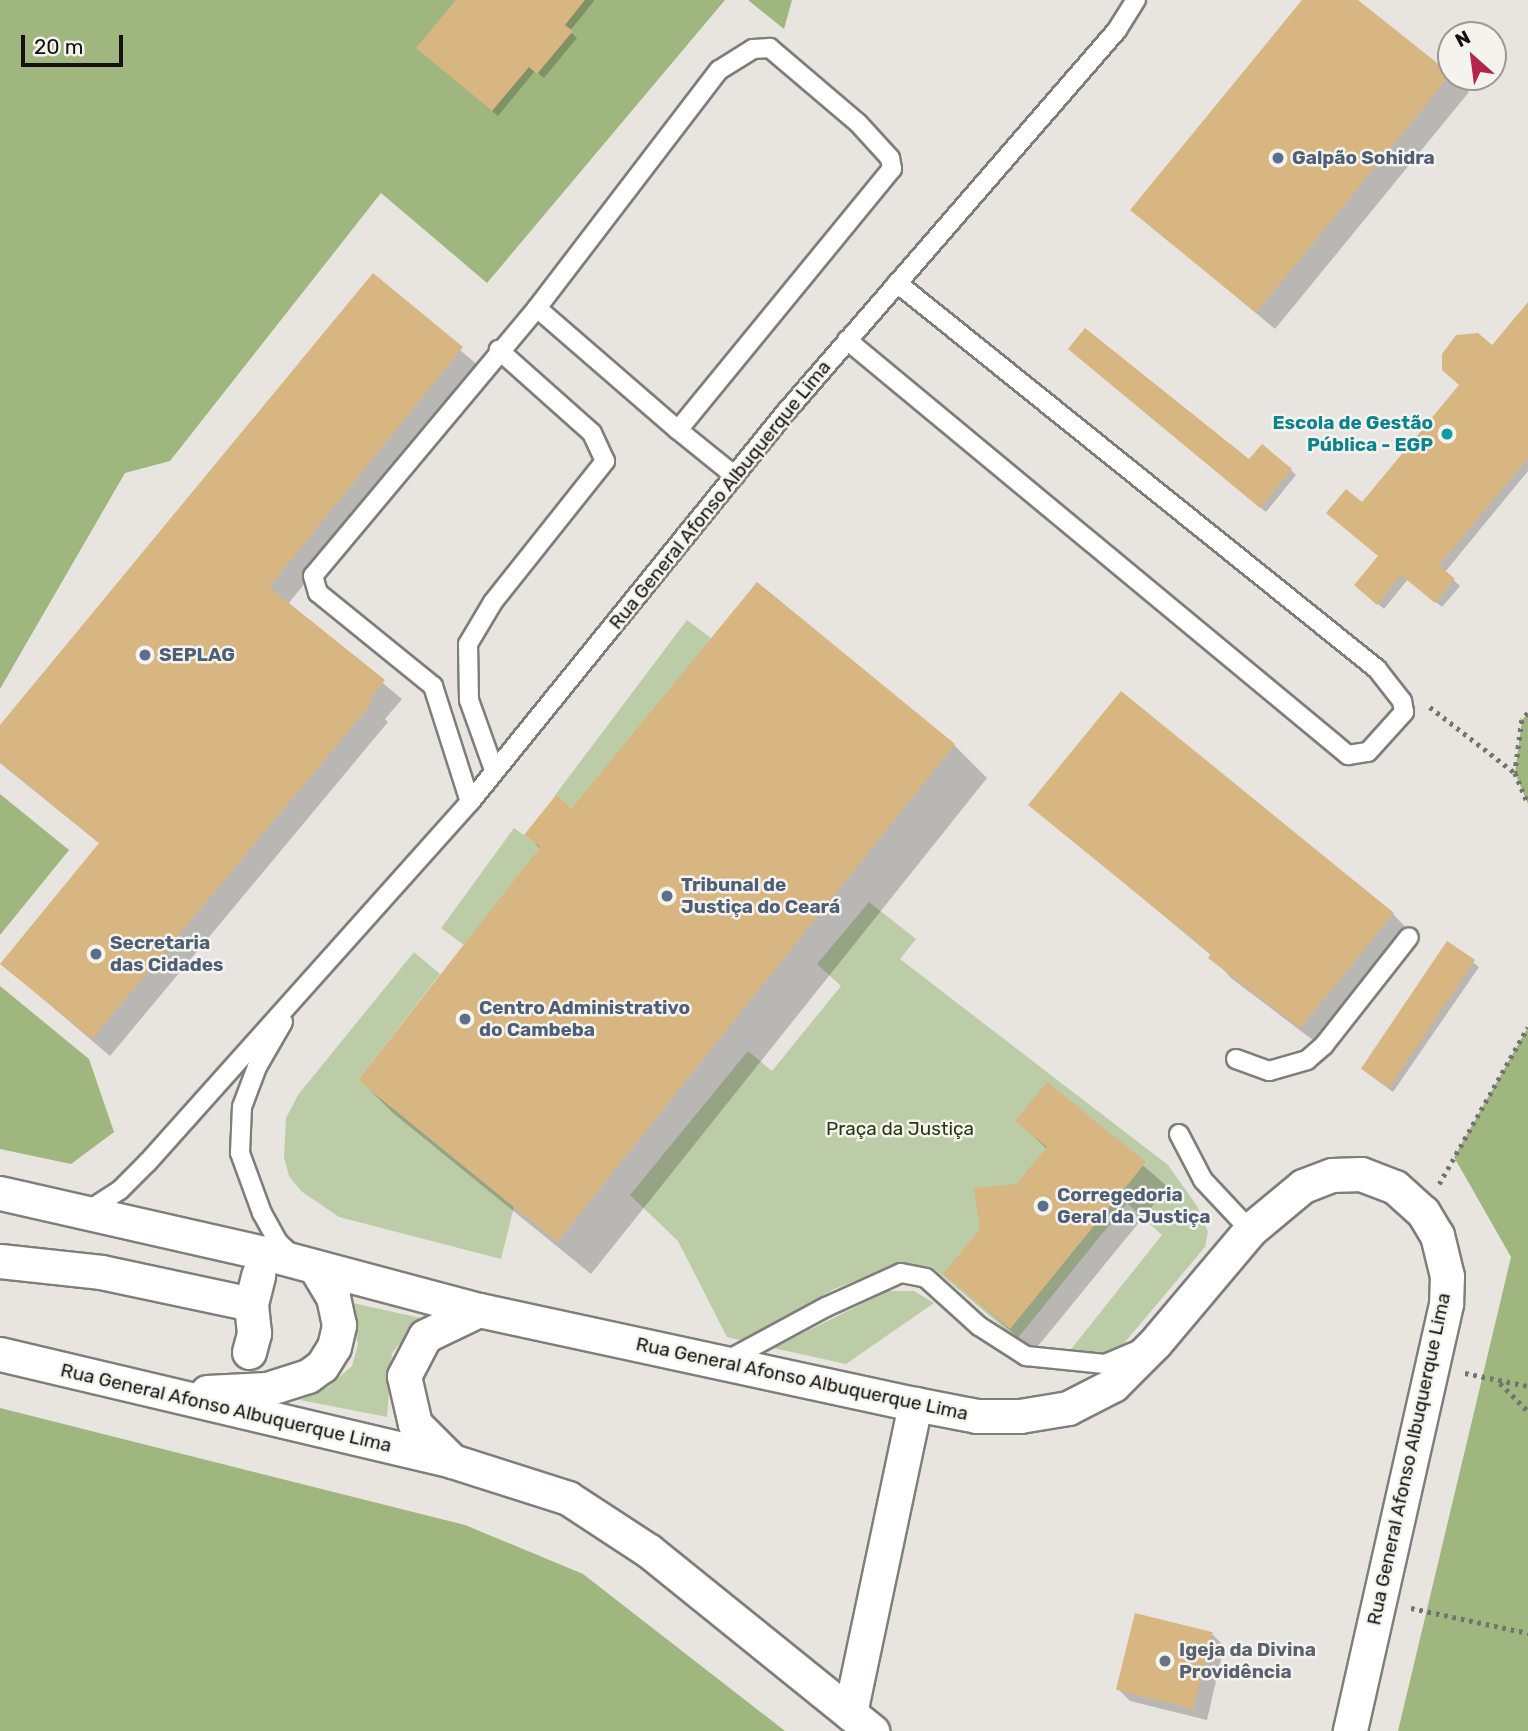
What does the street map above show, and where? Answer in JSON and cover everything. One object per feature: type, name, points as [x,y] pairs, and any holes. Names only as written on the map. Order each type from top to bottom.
[{"type":"street","name":"Rua General Afonso Albuquerque Lima","points":[[0,1193],[310,1266],[479,1310],[915,1404],[977,1416],[1020,1416],[1068,1408],[1113,1385],[1155,1343],[1250,1230],[1303,1186],[1332,1175],[1361,1174],[1395,1187],[1423,1212],[1437,1235],[1447,1276],[1433,1365],[1350,1731]]},
{"type":"street","points":[[0,1261],[254,1290],[254,1333],[249,1352]]},
{"type":"street","points":[[169,1394],[267,1389],[308,1376],[322,1366],[334,1347],[339,1325],[333,1297],[310,1266]]},
{"type":"street","points":[[452,1461],[415,1424],[404,1376],[425,1336],[479,1310]]},
{"type":"street","name":"Rua General Afonso Albuquerque Lima","points":[[0,1354],[452,1461],[568,1498],[649,1551],[861,1722]]},
{"type":"street","points":[[861,1722],[915,1404]]},
{"type":"lane","name":"Rua General Afonso Albuquerque Lima","points":[[86,1212],[120,1190],[148,1163],[470,802],[847,340],[1117,30],[1136,0]]},
{"type":"lane","points":[[470,802],[433,686],[318,593],[313,576],[499,350],[537,308],[731,60],[753,49],[770,48],[858,123],[890,158],[892,169],[883,184],[678,430]]},
{"type":"lane","points":[[847,340],[1348,755],[1368,752],[1404,712],[1402,701],[1377,668],[897,283]]},
{"type":"lane","points":[[537,308],[735,476]]},
{"type":"lane","points":[[494,770],[468,700],[468,644],[493,602],[605,461],[592,433],[499,350]]},
{"type":"lane","points":[[1236,1059],[1269,1071],[1307,1060],[1324,1045],[1409,937]]},
{"type":"lane","name":"Rua General Afonso Albuquerque Lima","points":[[303,989],[257,1067],[239,1126],[240,1153],[262,1213],[278,1242],[310,1266]]},
{"type":"lane","points":[[1179,1134],[1203,1180],[1250,1230]]},
{"type":"lane","points":[[724,1363],[826,1307],[901,1273],[926,1278],[979,1326],[1026,1356],[1105,1364],[1155,1343]]},
{"type":"path","points":[[1402,701],[1429,706],[1516,773]]},
{"type":"path","points":[[1528,713],[1522,720],[1516,773],[1528,804]]},
{"type":"path","points":[[1423,1212],[1528,1027]]},
{"type":"path","points":[[1433,1365],[1500,1382],[1528,1386]]},
{"type":"path","points":[[1500,1382],[1528,1411]]},
{"type":"path","points":[[1379,1602],[1528,1633]]},
{"type":"green space","points":[[0,0],[725,0],[487,283],[381,193],[170,461],[125,473],[0,689]]},
{"type":"green space","points":[[748,0],[792,0],[784,29]]},
{"type":"green space","points":[[687,620],[711,638],[579,813],[555,795]]},
{"type":"green space","points":[[1528,713],[1528,804],[1515,773],[1522,720]]},
{"type":"green space","points":[[0,794],[69,850],[0,935]]},
{"type":"green space","points":[[514,828],[540,847],[467,947],[441,928]]},
{"type":"green space","name":"Praça da Justiça","points":[[869,902],[916,939],[900,959],[1168,1165],[1197,1206],[1208,1232],[1205,1247],[1120,1348],[1093,1358],[1073,1354],[1072,1348],[1162,1235],[1127,1203],[1017,1339],[932,1267],[901,1263],[834,1289],[744,1341],[727,1337],[678,1241],[630,1195],[748,1051],[772,1071],[841,986],[817,964]]},
{"type":"green space","points":[[414,952],[440,974],[358,1080],[514,1207],[501,1259],[339,1217],[301,1191],[289,1176],[284,1158],[286,1118],[298,1095]]},
{"type":"green space","points":[[0,986],[89,1059],[114,1132],[71,1164],[0,1149]]},
{"type":"green space","points":[[1528,1027],[1528,1731],[1398,1731],[1511,1257],[1454,1157]]},
{"type":"green space","points":[[888,1291],[914,1291],[934,1303],[846,1364],[773,1348]]},
{"type":"green space","points":[[348,1302],[430,1320],[411,1330],[392,1353],[387,1417],[300,1400],[328,1387],[352,1366],[358,1344]]},
{"type":"green space","points":[[0,1408],[465,1525],[583,1574],[785,1731],[0,1731]]},
{"type":"building","points":[[456,0],[585,0],[565,25],[573,31],[537,74],[529,67],[492,111],[416,48]]},
{"type":"building","name":"Galpão Sohidra","points":[[1302,0],[1358,0],[1437,63],[1437,91],[1256,313],[1130,210]]},
{"type":"building","name":"SEPLAG","points":[[373,273],[463,347],[269,587],[385,680],[369,700],[372,703],[92,1039],[0,964],[99,843],[0,762],[0,725]]},
{"type":"building","name":"Escola de Gestão Pública - EGP","points":[[1528,302],[1528,458],[1439,565],[1455,579],[1435,603],[1401,575],[1377,605],[1354,585],[1378,556],[1326,513],[1346,489],[1362,502],[1459,385],[1442,370],[1442,354],[1456,335],[1478,333],[1492,345]]},
{"type":"building","points":[[1085,328],[1249,459],[1262,444],[1292,469],[1260,508],[1068,349]]},
{"type":"building","name":"Tribunal de Justiça do Ceará","points":[[757,582],[955,744],[557,1242],[358,1080],[540,847],[524,835],[556,795],[572,808]]},
{"type":"building","points":[[1121,691],[1394,913],[1300,1028],[1208,958],[1211,954],[1028,805]]},
{"type":"building","points":[[1447,941],[1475,960],[1389,1088],[1361,1069]]},
{"type":"building","name":"Corregedoria Geral da Justiça","points":[[1047,1082],[1146,1162],[1010,1329],[943,1274],[980,1229],[974,1188],[1016,1184],[1047,1147],[1015,1121]]},
{"type":"building","name":"Igeja da Divina Providência","points":[[1135,1613],[1213,1632],[1194,1709],[1116,1690]]},
{"type":"place","name":"Galpão Sohidra","points":[[1278,158]]},
{"type":"place","name":"Escola de Gestão Pública - EGP","points":[[1447,434]]},
{"type":"place","name":"SEPLAG","points":[[145,655]]},
{"type":"place","name":"Tribunal de Justiça do Ceará","points":[[667,896]]},
{"type":"place","name":"Secretaria das Cidades","points":[[96,954]]},
{"type":"place","name":"Centro Administrativo do Cambeba","points":[[465,1019]]},
{"type":"place","name":"Corregedoria Geral da Justiça","points":[[1043,1206]]},
{"type":"place","name":"Igeja da Divina Providência","points":[[1165,1661]]}]
